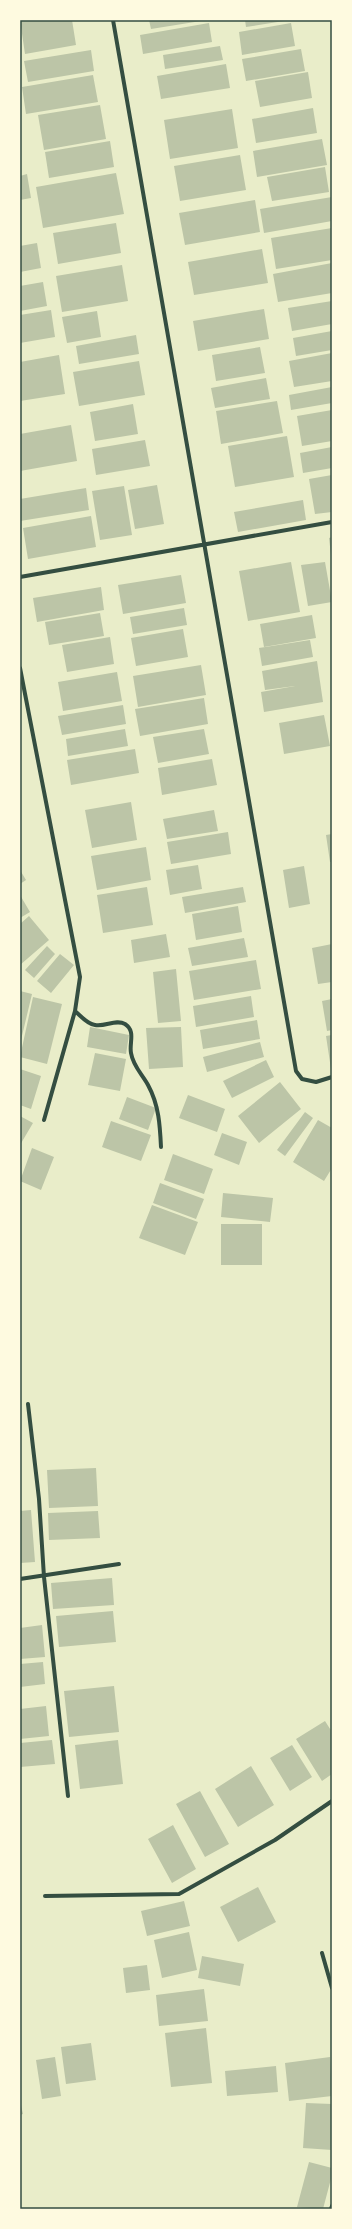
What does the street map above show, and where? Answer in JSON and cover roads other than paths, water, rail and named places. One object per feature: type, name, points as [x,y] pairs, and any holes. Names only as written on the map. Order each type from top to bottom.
[{"type":"street","points":[[113,20],[296,1072],[302,1079],[316,1082],[332,1077]]},
{"type":"street","points":[[20,577],[332,522]]},
{"type":"street","points":[[20,668],[80,977],[75,1011],[44,1120]]},
{"type":"street","points":[[75,1011],[85,1021],[95,1025],[118,1022],[125,1024],[130,1028],[132,1038],[130,1052],[133,1062],[148,1084],[160,1118],[161,1148]]},
{"type":"street","points":[[28,1404],[39,1499],[44,1577],[68,1796]]},
{"type":"street","points":[[20,1579],[44,1577],[119,1564]]},
{"type":"street","points":[[45,1896],[179,1894],[275,1840],[332,1801]]},
{"type":"street","points":[[322,1953],[332,1988]]}]
